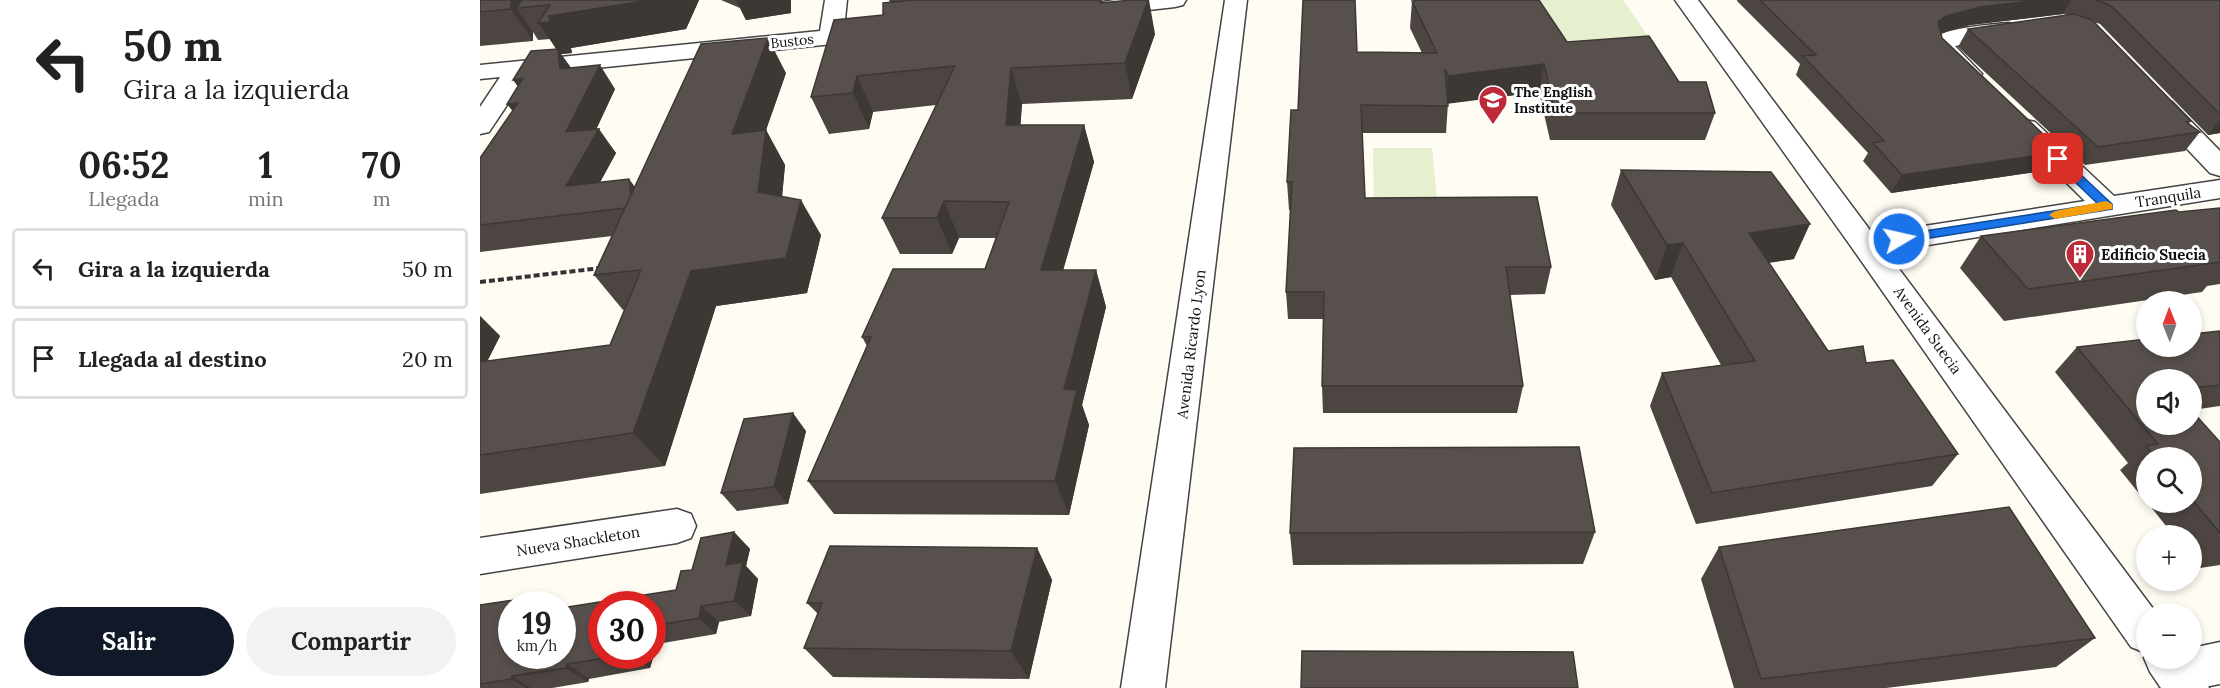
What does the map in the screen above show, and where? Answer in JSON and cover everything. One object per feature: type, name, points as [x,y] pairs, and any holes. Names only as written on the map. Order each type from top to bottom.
[{"type":"street","points":[[831,37],[836,0]]},
{"type":"street","points":[[1079,10],[1175,0]]},
{"type":"street","name":"Avenida Ricardo Lyon","points":[[1143,688],[1236,0]]},
{"type":"street","name":"Avenida Suecia","points":[[1686,0],[1866,244],[2136,619]]},
{"type":"street","points":[[1984,89],[1944,50],[1942,42],[1956,37],[2027,28]]},
{"type":"street","name":"Bustos","points":[[480,72],[890,31]]},
{"type":"street","points":[[480,126],[519,68]]},
{"type":"street","points":[[2145,90],[2220,167]]},
{"type":"street","points":[[2009,112],[2108,207]]},
{"type":"street","name":"Tranquila","points":[[1866,244],[2220,189]]},
{"type":"street","name":"Nueva Shackleton","points":[[480,556],[677,526]]},
{"type":"street","points":[[2176,673],[2220,663]]},
{"type":"path","points":[[480,282],[608,267]]},
{"type":"green space","points":[[1528,0],[1623,0],[1659,52],[1564,62]]},
{"type":"green space","points":[[1373,148],[1432,148],[1439,220],[1374,220]]},
{"type":"building","points":[[480,0],[511,0],[511,9],[480,12]]},
{"type":"building","points":[[522,0],[650,0],[549,16],[550,22],[538,23],[550,5],[516,8]]},
{"type":"building","points":[[914,0],[1100,0],[1100,3],[1148,0],[1125,63],[1011,68],[1006,125],[1084,125],[1041,270],[1096,270],[1064,389],[1077,390],[1055,481],[808,481],[871,337],[862,337],[893,269],[985,269],[1009,202],[944,201],[937,218],[882,218],[955,66],[857,76],[853,93],[811,97],[834,20],[883,15],[883,3]]},
{"type":"building","points":[[1303,0],[1355,0],[1357,52],[1437,53],[1412,1],[1539,0],[1567,42],[1649,36],[1679,82],[1706,82],[1715,113],[1555,113],[1544,64],[1448,76],[1445,69],[1448,106],[1361,105],[1365,198],[1537,197],[1551,267],[1506,267],[1523,386],[1322,386],[1324,292],[1286,292],[1292,182],[1287,182],[1291,110],[1298,110]]},
{"type":"building","points":[[1760,0],[2040,0],[1980,7],[1946,16],[1938,22],[1942,38],[2062,152],[1902,175],[1873,143],[1884,141],[1803,56],[1816,55]]},
{"type":"building","points":[[2095,0],[2220,0],[2220,114],[2111,6]]},
{"type":"building","points":[[2074,14],[2092,20],[2191,121],[2186,122],[2200,132],[2098,147],[1968,29]]},
{"type":"building","points":[[768,38],[732,134],[766,130],[758,192],[801,200],[786,258],[691,271],[633,433],[480,455],[480,362],[610,345],[641,270],[594,275],[701,44]]},
{"type":"building","points":[[558,49],[560,69],[600,65],[566,132],[599,129],[566,186],[629,179],[631,195],[625,208],[480,225],[480,158],[518,103],[507,104],[523,78],[513,80],[531,51]]},
{"type":"building","points":[[1621,170],[1771,172],[1810,224],[1749,233],[1828,351],[1863,346],[1866,363],[1893,360],[1958,454],[1712,493],[1662,373],[1755,361],[1683,243],[1667,245]]},
{"type":"building","points":[[2220,208],[2220,262],[2028,289],[1981,236],[2176,210],[2179,212]]},
{"type":"building","points":[[2220,331],[2220,385],[2202,387],[2202,369],[2136,369],[2136,418],[2077,347],[2136,340],[2136,357],[2202,357],[2202,333]]},
{"type":"building","points":[[793,413],[774,487],[721,493],[744,419]]},
{"type":"building","points":[[2202,422],[2220,442],[2220,533],[2202,511],[2202,447],[2146,446],[2158,444],[2150,435],[2202,435]]},
{"type":"building","points":[[1579,447],[1595,532],[1290,533],[1294,448]]},
{"type":"building","points":[[2009,507],[2095,638],[1761,679],[1719,547]]},
{"type":"building","points":[[734,532],[726,565],[743,562],[734,601],[701,606],[699,618],[666,624],[666,592],[676,590],[681,571],[692,570],[701,538]]},
{"type":"building","points":[[830,546],[1037,548],[1011,651],[804,648],[822,603],[807,603]]},
{"type":"building","points":[[498,602],[498,669],[559,669],[512,676],[511,679],[480,684],[480,605]]},
{"type":"building","points":[[588,604],[588,661],[576,663],[576,606]]},
{"type":"building","points":[[1302,651],[1573,652],[1578,688],[1301,688]]},
{"type":"slow traffic","points":[[2055,215],[2108,207],[2106,205]]},
{"type":"place","name":"The English Institute","points":[[1493,126]]},
{"type":"place","name":"Edificio Suecia","points":[[2080,280]]},
{"type":"route","points":[[1899,239],[2108,207],[2058,159]]}]
